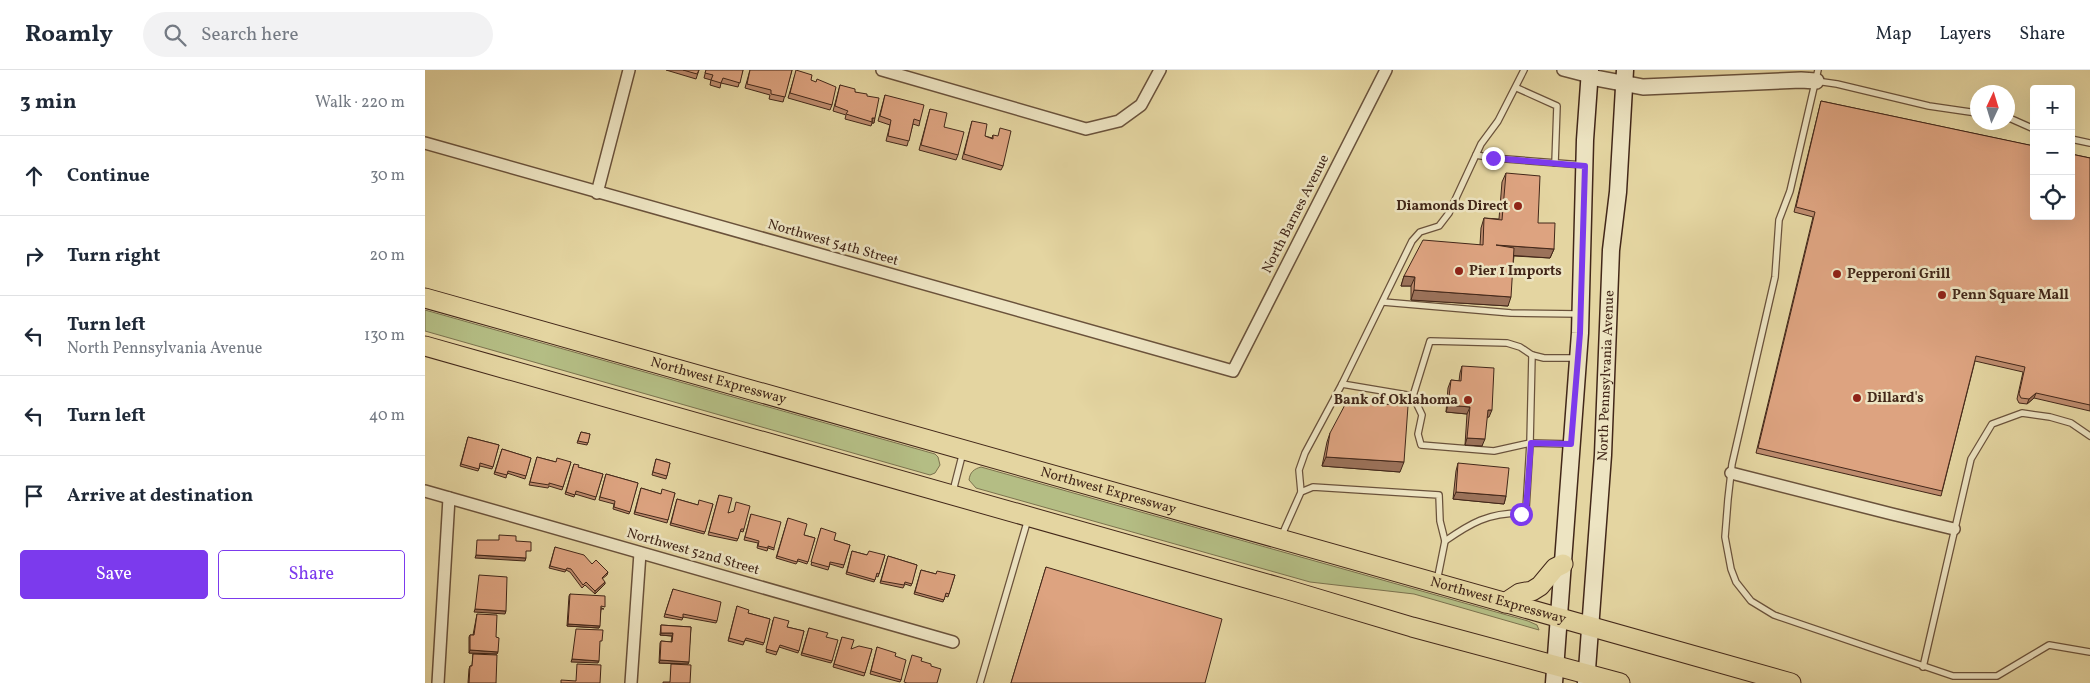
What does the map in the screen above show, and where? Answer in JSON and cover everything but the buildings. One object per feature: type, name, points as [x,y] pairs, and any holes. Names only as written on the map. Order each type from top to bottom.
[{"type":"highway","name":"Northwest Expressway","points":[[425,298],[1791,683]]},
{"type":"highway","points":[[425,346],[1285,589],[1412,627],[1555,664],[1586,678],[1618,683]]},
{"type":"highway","points":[[1505,602],[1520,593],[1532,591],[1540,586],[1555,568],[1563,564]]},
{"type":"main road","name":"North Pennsylvania Avenue","points":[[1554,683],[1581,314],[1585,166],[1590,73]]},
{"type":"main road","name":"North Pennsylvania Avenue","points":[[1586,678],[1603,455],[1611,250],[1618,192],[1623,74]]},
{"type":"street","points":[[597,192],[629,70]]},
{"type":"street","points":[[882,70],[1086,129],[1119,121],[1141,104],[1160,70]]},
{"type":"street","name":"North Barnes Avenue","points":[[1233,371],[1387,70]]},
{"type":"street","points":[[1563,70],[1623,74],[1643,87],[1801,80],[1817,76]]},
{"type":"street","name":"Northwest 54th Street","points":[[425,143],[1233,371]]},
{"type":"street","points":[[1731,473],[1954,529]]},
{"type":"street","name":"Northwest 52nd Street","points":[[425,491],[953,642]]},
{"type":"street","points":[[438,683],[449,498]]},
{"type":"street","points":[[631,683],[640,553]]},
{"type":"lane","points":[[1280,539],[1301,492],[1299,470],[1305,453],[1343,384],[1412,241],[1420,232],[1439,226],[1449,213],[1476,155],[1517,88],[1525,70]]},
{"type":"lane","points":[[1970,112],[1929,106],[1837,84],[1817,76],[1791,192],[1779,220],[1775,277],[1731,473],[1725,527],[1726,551],[1736,582],[1751,601],[1774,614],[1953,676],[1997,676],[2049,645],[2090,652]]},
{"type":"lane","points":[[1517,88],[1557,106],[1555,163]]},
{"type":"lane","points":[[2015,121],[2030,127]]},
{"type":"lane","points":[[2075,140],[2090,143]]},
{"type":"lane","points":[[1476,155],[1585,166]]},
{"type":"lane","points":[[1383,302],[1511,313],[1581,314]]},
{"type":"lane","points":[[1571,444],[1531,443],[1494,451],[1421,445],[1418,434],[1422,415],[1413,396],[1430,341],[1507,343],[1520,348],[1532,356],[1578,358]]},
{"type":"lane","points":[[1445,541],[1485,517],[1502,513],[1521,514],[1526,509],[1531,443],[1532,356]]},
{"type":"lane","points":[[1343,384],[1413,396]]},
{"type":"lane","points":[[1923,667],[1971,460],[1992,424],[2022,413],[2050,417],[2071,423],[2090,436]]},
{"type":"lane","points":[[951,496],[964,450]]},
{"type":"lane","points":[[1301,492],[1313,487],[1439,495],[1445,541],[1436,583]]},
{"type":"lane","points":[[980,683],[1029,517]]},
{"type":"green space","points":[[425,310],[935,454],[940,465],[935,473],[930,475],[425,331]]},
{"type":"green space","points":[[981,467],[1528,621],[1537,625],[1539,630],[1414,594],[1310,582],[976,488],[969,480],[970,475]]},
{"type":"place","name":"Diamonds Direct","points":[[1518,206]]},
{"type":"place","name":"Pier 1 Imports","points":[[1459,271]]},
{"type":"place","name":"Pepperoni Grill","points":[[1837,274]]},
{"type":"place","name":"Penn Square Mall","points":[[1942,295]]},
{"type":"place","name":"Dillard's","points":[[1857,398]]},
{"type":"place","name":"Bank of Oklahoma","points":[[1468,400]]},
{"type":"route","points":[[1493,158],[1585,166],[1580,333],[1571,444],[1531,443],[1526,509],[1521,514]]}]
